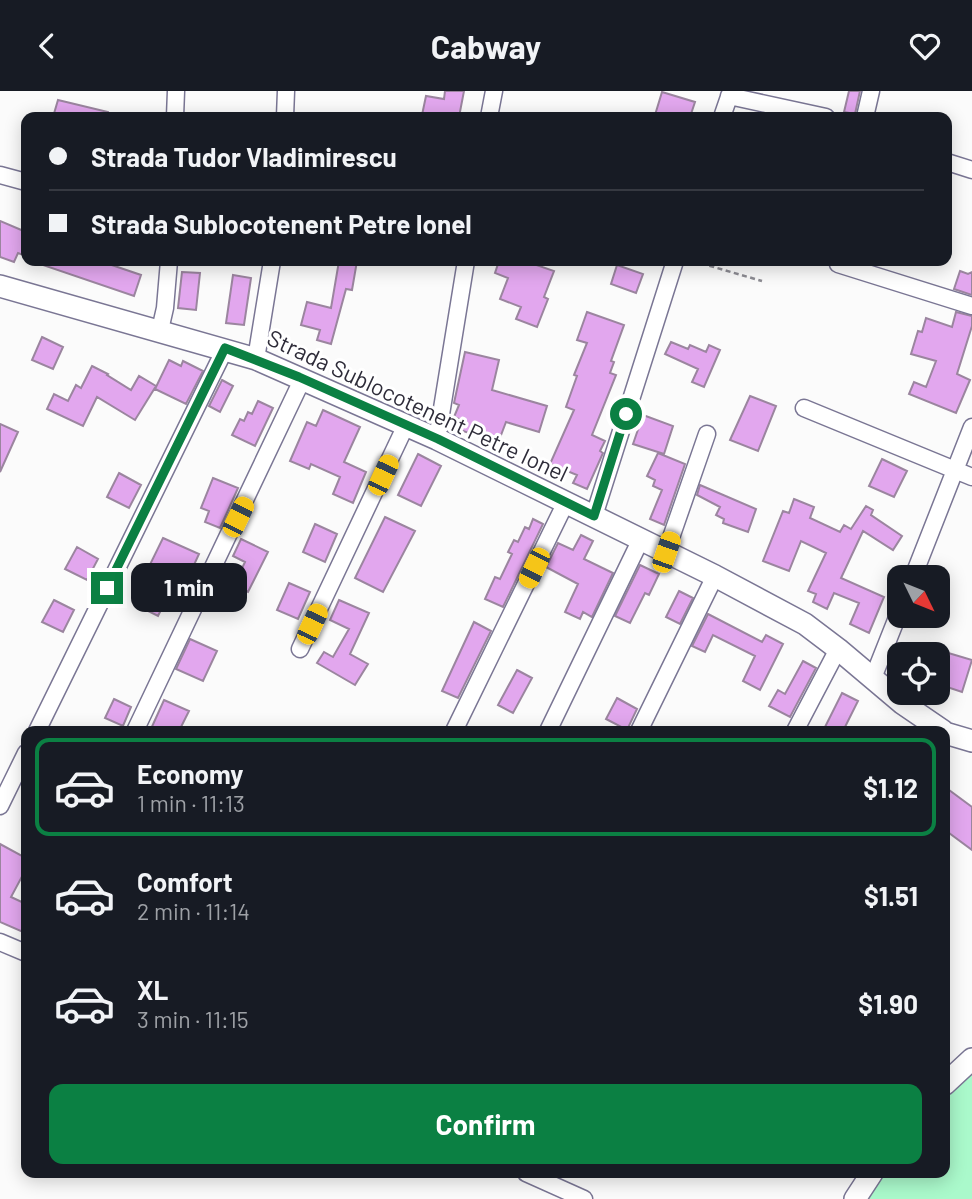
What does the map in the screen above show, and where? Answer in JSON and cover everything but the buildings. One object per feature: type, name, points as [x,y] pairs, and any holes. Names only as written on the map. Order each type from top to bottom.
[{"type":"main road","name":"Strada Sublocotenent Petre Ionel","points":[[0,286],[257,359],[438,439],[715,576],[805,624],[917,715],[934,726]]},
{"type":"main road","name":"Strada Sublocotenent Petre Ionel","points":[[950,734],[972,741]]},
{"type":"main road","points":[[950,1079],[972,1059]]},
{"type":"main road","points":[[855,1199],[869,1178]]},
{"type":"street","points":[[175,112],[176,91]]},
{"type":"street","points":[[285,112],[286,91]]},
{"type":"street","points":[[490,112],[494,91]]},
{"type":"street","points":[[866,112],[871,91]]},
{"type":"street","points":[[724,112],[730,93],[806,112]]},
{"type":"street","points":[[952,164],[972,170]]},
{"type":"street","points":[[0,176],[21,181]]},
{"type":"street","points":[[160,330],[169,266]]},
{"type":"street","points":[[257,359],[271,266]]},
{"type":"street","points":[[438,439],[465,266]]},
{"type":"street","points":[[594,516],[673,266]]},
{"type":"street","points":[[844,266],[972,306]]},
{"type":"street","points":[[39,726],[225,348]]},
{"type":"street","points":[[137,726],[303,378]]},
{"type":"street","points":[[804,408],[972,477]]},
{"type":"street","points":[[300,649],[406,425]]},
{"type":"street","points":[[918,565],[972,427]]},
{"type":"street","points":[[666,552],[707,434]]},
{"type":"street","points":[[456,726],[566,502]]},
{"type":"street","points":[[550,726],[641,540]]},
{"type":"street","points":[[641,726],[715,576]]},
{"type":"street","points":[[873,678],[893,628]]},
{"type":"street","points":[[798,726],[838,649]]},
{"type":"street","points":[[0,806],[21,763]]},
{"type":"street","points":[[0,941],[21,951]]},
{"type":"street","points":[[537,1178],[584,1199]]},
{"type":"path","points":[[710,266],[762,281]]},
{"type":"green space","points":[[972,1068],[972,1199],[864,1199],[879,1178],[950,1178],[950,1089]]},
{"type":"route","points":[[107,588],[225,348],[257,359],[438,439],[594,516],[626,414]]}]
